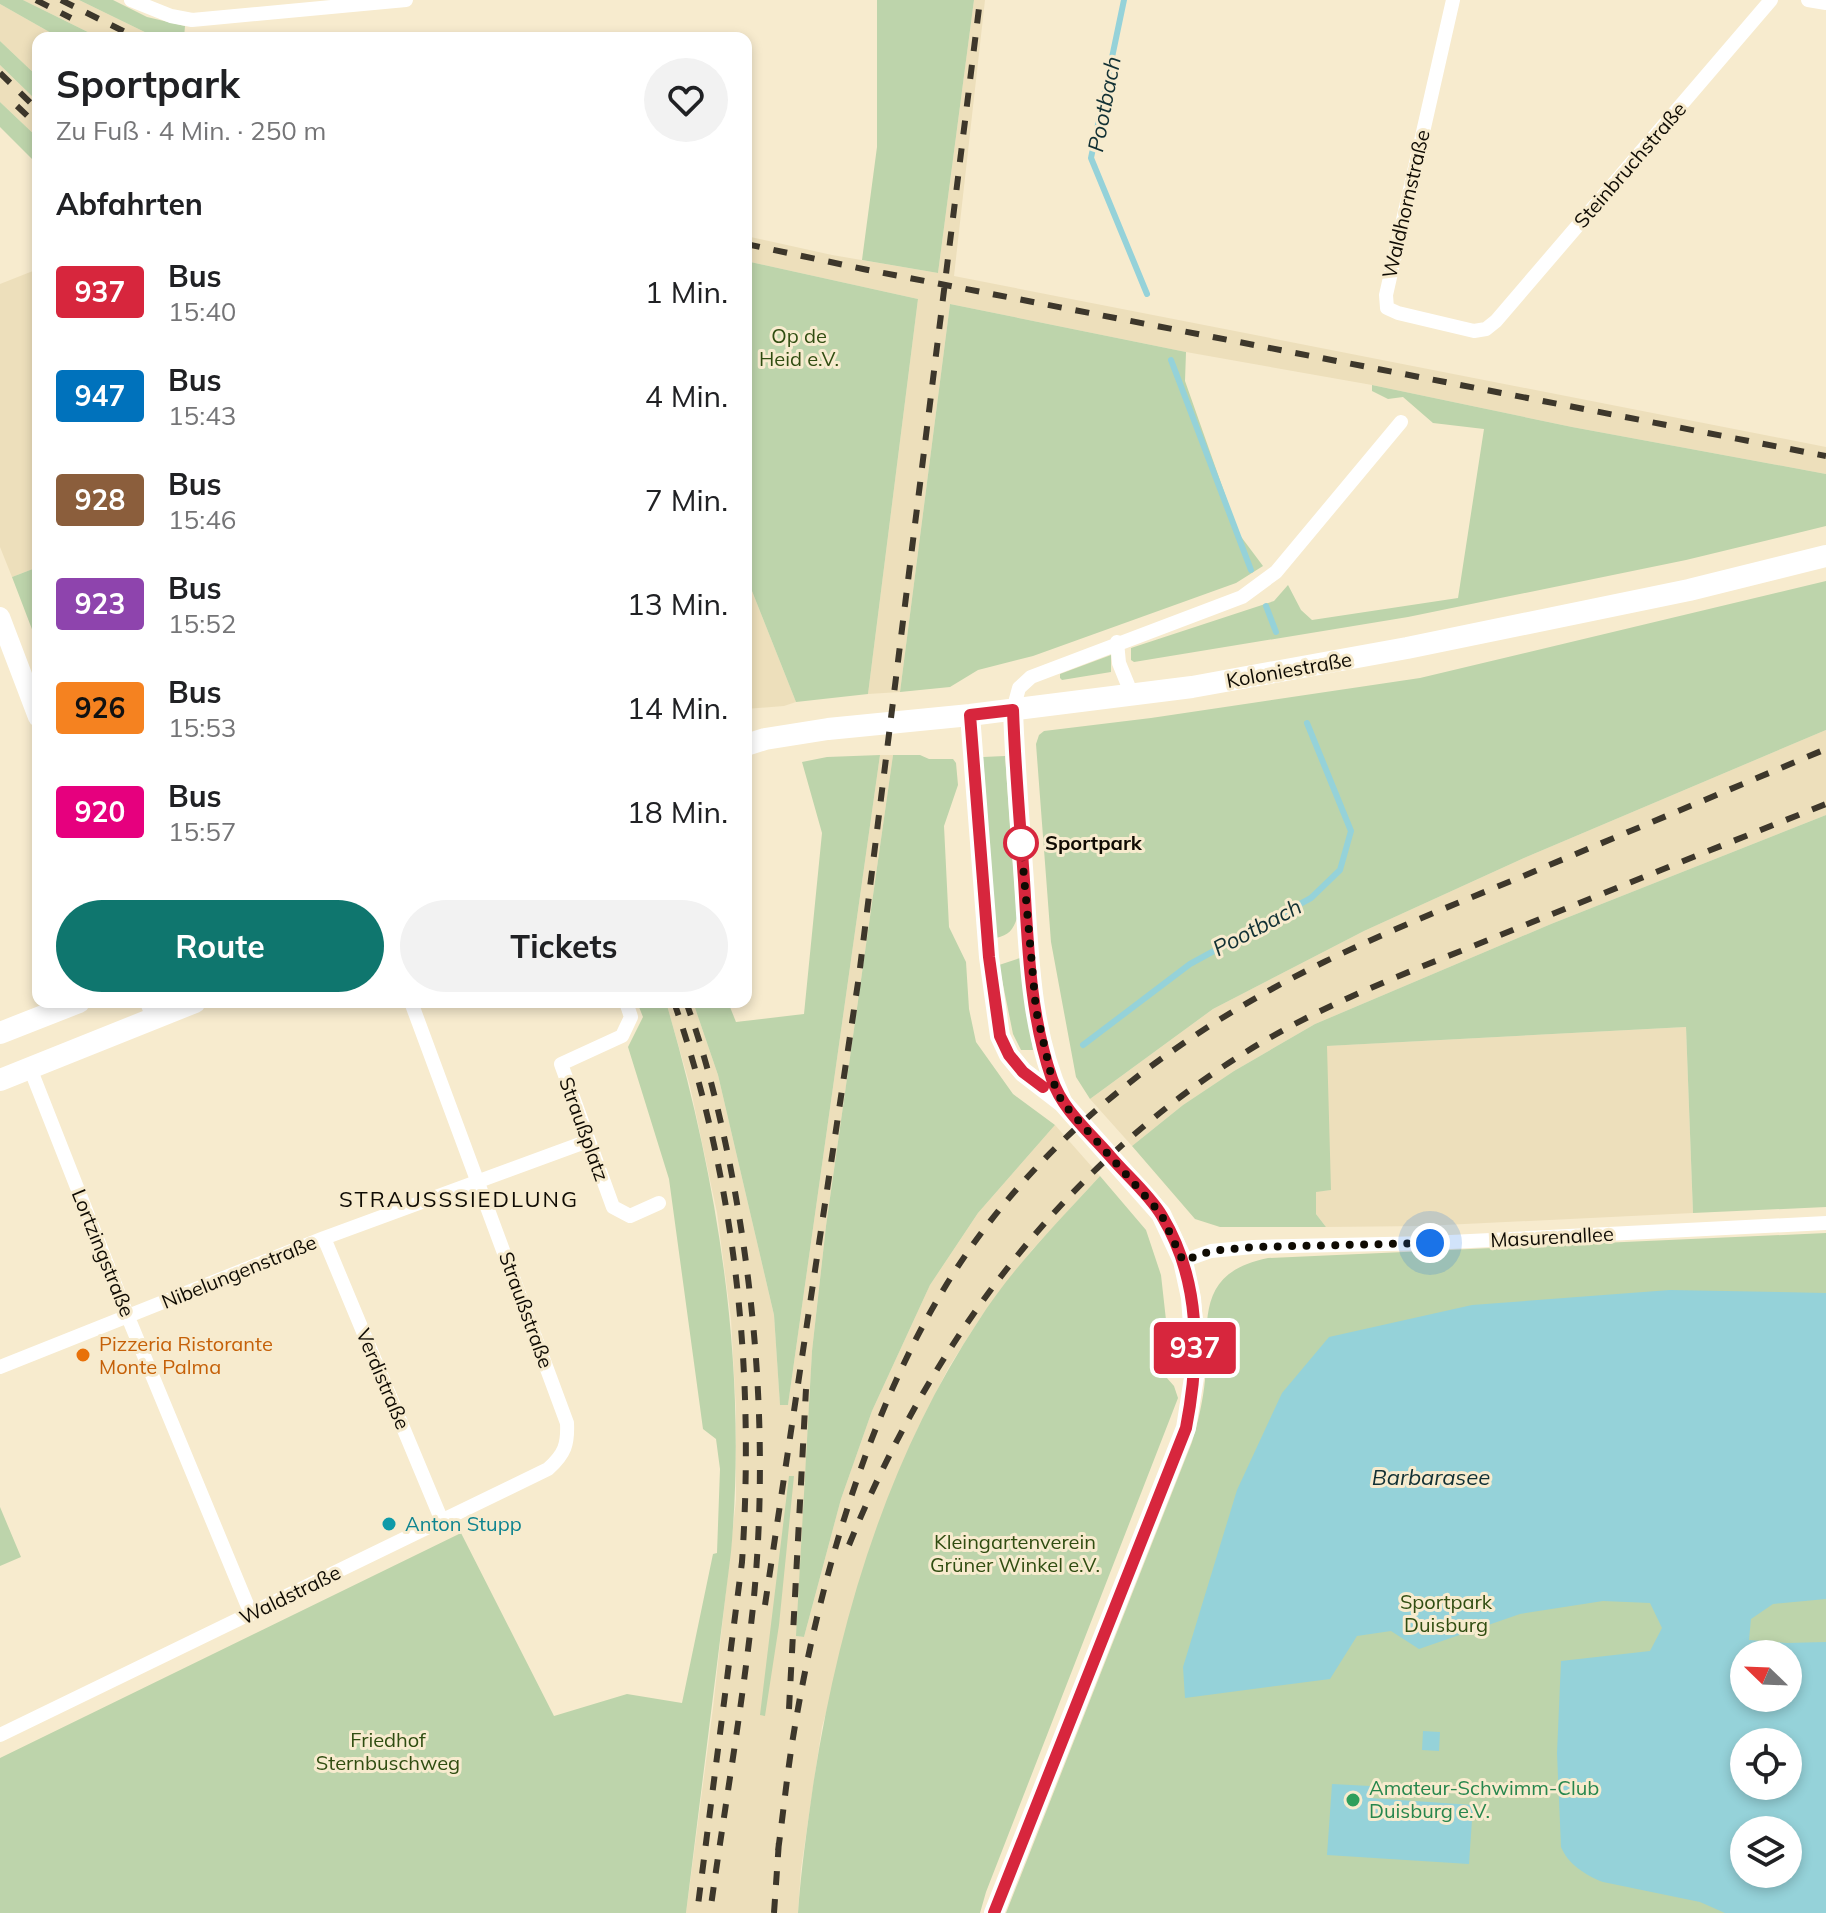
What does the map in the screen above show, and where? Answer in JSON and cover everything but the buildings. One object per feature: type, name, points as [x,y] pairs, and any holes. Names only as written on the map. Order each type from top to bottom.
[{"type":"main road","name":"Koloniestraße","points":[[752,743],[828,729],[1192,687],[1407,648],[1689,590],[1826,556]]},
{"type":"main road","points":[[0,1033],[64,1008]]},
{"type":"main road","points":[[0,1080],[153,1009]]},
{"type":"street","points":[[131,0],[171,16],[192,20],[406,0]]},
{"type":"street","name":"Waldhornstraße","points":[[1453,0],[1386,295],[1387,308],[1474,331],[1486,329]]},
{"type":"street","name":"Steinbruchstraße","points":[[1486,329],[1771,0]]},
{"type":"street","points":[[1808,0],[1826,3]]},
{"type":"street","points":[[1062,1102],[1052,1079],[1036,1010],[1028,940],[1013,710],[1019,688],[1031,677],[1242,597],[1276,572],[1401,422]]},
{"type":"street","points":[[0,617],[32,701]]},
{"type":"street","points":[[1117,642],[1119,663],[1132,695]]},
{"type":"street","points":[[970,715],[989,957],[1000,1036],[1009,1055],[1023,1072],[1062,1102],[1161,1214],[1183,1261],[1191,1298],[1196,1365],[1186,1428],[994,1913]]},
{"type":"street","name":"Straußstraße","points":[[413,1008],[567,1423],[568,1442]]},
{"type":"street","name":"Straußplatz","points":[[628,1008],[631,1017],[622,1036],[561,1064],[613,1207],[630,1216],[659,1203]]},
{"type":"street","name":"Lortzingstraße","points":[[30,1068],[128,1317],[251,1614]]},
{"type":"street","points":[[479,1180],[588,1141]]},
{"type":"street","name":"Nibelungenstraße","points":[[0,1367],[479,1180]]},
{"type":"street","name":"Masurenallee","points":[[1183,1261],[1211,1251],[1253,1247],[1430,1243],[1826,1223]]},
{"type":"street","name":"Verdistraße","points":[[324,1238],[442,1521]]},
{"type":"street","name":"Waldstraße","points":[[0,1735],[548,1469],[562,1457],[568,1442]]},
{"type":"shaded area","points":[[23,0],[79,0],[145,32],[88,32]]},
{"type":"shaded area","points":[[974,0],[985,0],[954,276],[1826,447],[1826,474],[950,304],[900,692],[868,694],[918,299],[752,262],[752,237],[938,273]]},
{"type":"shaded area","points":[[0,4],[49,32],[32,32],[32,71],[0,41]]},
{"type":"shaded area","points":[[0,65],[32,96],[32,132],[0,102]]},
{"type":"shaded area","points":[[32,271],[32,569],[12,577],[0,547],[0,284]]},
{"type":"shaded area","points":[[752,591],[796,702],[752,709]]},
{"type":"shaded area","points":[[1826,730],[1826,815],[1551,924],[1315,1024],[1183,1105],[1132,1146],[1090,1099],[1213,1009],[1364,931],[1524,858]]},
{"type":"shaded area","points":[[880,755],[893,755],[826,1226],[812,1351],[797,1636],[804,1637],[841,1499],[872,1411],[930,1285],[978,1213],[1055,1125],[1100,1176],[1032,1250],[981,1317],[949,1367],[918,1428],[884,1510],[822,1727],[801,1869],[798,1913],[686,1913],[736,1500],[736,1410],[731,1319],[717,1213],[690,1086],[668,1008],[695,1008],[718,1075],[774,1315],[780,1404],[788,1405]]},
{"type":"shaded area","points":[[1686,1027],[1693,1213],[1424,1226],[1326,1227],[1316,1214],[1316,1191],[1330,1190],[1326,1046]]},
{"type":"green space","points":[[0,0],[23,0],[88,32],[49,32],[0,4]]},
{"type":"green space","points":[[79,0],[113,0],[147,17],[185,26],[184,32],[145,32]]},
{"type":"green space","points":[[877,0],[974,0],[938,273],[862,260],[877,147]]},
{"type":"green space","points":[[0,41],[32,71],[32,96],[0,65]]},
{"type":"green space","points":[[0,102],[32,132],[32,159],[0,127]]},
{"type":"green space","name":"Op de Heid e.V.","points":[[752,262],[918,299],[868,694],[796,702],[752,591]]},
{"type":"green space","points":[[950,304],[1186,352],[1185,381],[1239,534],[1263,566],[1236,583],[1033,656],[978,670],[950,687],[900,692]]},
{"type":"green space","points":[[1372,385],[1572,427],[1826,474],[1826,526],[1686,560],[1408,617],[1134,662],[1131,660],[1131,648],[1274,601],[1288,585],[1301,610],[1312,620],[1458,598],[1484,429],[1433,423],[1403,397],[1388,399],[1372,391]]},
{"type":"green space","points":[[32,569],[32,629],[12,577]]},
{"type":"green space","points":[[1826,581],[1826,730],[1524,858],[1364,931],[1213,1009],[1090,1099],[1076,1077],[1051,942],[1036,744],[1044,731],[1420,678]]},
{"type":"green space","points":[[1111,655],[1111,672],[1060,678],[1060,674]]},
{"type":"green space","points":[[880,755],[788,1405],[780,1405],[774,1315],[718,1075],[695,1008],[730,1008],[736,1022],[804,1014],[822,833],[802,762],[827,757]]},
{"type":"green space","points":[[893,755],[953,759],[956,763],[958,785],[944,826],[949,927],[966,962],[969,1009],[976,1042],[1013,1094],[1055,1125],[978,1213],[930,1285],[872,1411],[841,1499],[804,1637],[796,1636],[812,1351],[826,1226]]},
{"type":"green space","points":[[1005,756],[1017,918],[1010,931],[996,938],[983,757]]},
{"type":"green space","points":[[1826,815],[1826,1207],[1693,1213],[1686,1027],[1327,1046],[1331,1190],[1316,1192],[1316,1214],[1326,1227],[1220,1227],[1195,1219],[1132,1146],[1183,1105],[1234,1071],[1315,1024],[1551,924]]},
{"type":"green space","points":[[1020,958],[1033,1050],[1021,1050],[1013,1034],[999,965]]},
{"type":"green space","name":"Friedhof Sternbuschweg","points":[[639,1008],[668,1008],[714,1205],[732,1343],[735,1482],[731,1552],[686,1913],[0,1913],[0,1758],[461,1533],[554,1716],[627,1694],[682,1703],[713,1554],[717,1553],[720,1469],[716,1439],[703,1429],[669,1179],[628,1047],[643,1017]]},
{"type":"green space","name":"Kleingartenverein Grüner Winkel e.V.","points":[[1100,1176],[1146,1230],[1161,1275],[1170,1356],[1159,1369],[1174,1386],[1178,1398],[980,1913],[798,1913],[813,1786],[837,1664],[852,1603],[893,1485],[946,1373],[992,1300],[1021,1263]]},
{"type":"green space","name":"Sportpark Duisburg","points":[[1826,1233],[1826,1913],[1006,1913],[1192,1442],[1204,1388],[1210,1303],[1228,1275],[1244,1265],[1268,1258]]},
{"type":"green space","points":[[789,1476],[794,1476],[779,1625],[765,1716],[760,1715]]},
{"type":"green space","points":[[0,1507],[21,1557],[0,1566]]},
{"type":"water","name":"Barbarasee","points":[[1670,1290],[1826,1293],[1826,1599],[1773,1604],[1751,1619],[1749,1640],[1730,1640],[1730,1712],[1802,1712],[1802,1643],[1826,1642],[1826,1913],[1725,1913],[1700,1902],[1603,1882],[1578,1868],[1564,1853],[1561,1847],[1557,1753],[1561,1661],[1650,1651],[1662,1628],[1650,1603],[1603,1601],[1520,1614],[1419,1649],[1391,1631],[1357,1636],[1330,1679],[1185,1698],[1183,1667],[1237,1490],[1282,1393],[1329,1337],[1472,1305]]},
{"type":"water","points":[[1423,1731],[1440,1732],[1439,1751],[1422,1750]]},
{"type":"water","points":[[1332,1784],[1370,1786],[1370,1798],[1473,1805],[1469,1864],[1327,1855]]},
{"type":"waterway","name":"Pootbach","points":[[1124,0],[1091,158],[1147,294]]},
{"type":"waterway","name":"Pootbach","points":[[1171,360],[1251,570]]},
{"type":"waterway","name":"Pootbach","points":[[1266,606],[1276,632]]},
{"type":"waterway","name":"Pootbach","points":[[1083,1045],[1190,964],[1311,898],[1340,870],[1351,831],[1307,723]]},
{"type":"railway","points":[[36,0],[71,18]]},
{"type":"railway","points":[[61,0],[125,32]]},
{"type":"railway","points":[[765,1605],[859,976],[980,0]]},
{"type":"railway","points":[[0,73],[32,104]]},
{"type":"railway","points":[[17,106],[32,120]]},
{"type":"railway","points":[[752,245],[1826,456]]},
{"type":"railway","points":[[778,1851],[793,1736],[819,1611],[850,1500],[891,1391],[942,1292],[977,1239],[1017,1189],[1061,1142],[1159,1060],[1212,1024],[1324,962],[1372,939],[1826,749]]},
{"type":"railway","points":[[849,1545],[883,1469],[921,1396],[965,1326],[1014,1260],[1067,1199],[1126,1142],[1190,1090],[1259,1044],[1345,1000],[1826,804]]},
{"type":"railway","points":[[676,1008],[713,1138],[726,1208],[743,1349],[746,1420],[742,1562],[697,1913]]},
{"type":"railway","points":[[688,1008],[716,1100],[739,1215],[753,1326],[760,1438],[753,1607],[710,1913]]},
{"type":"railway","points":[[789,1709],[806,1389]]},
{"type":"railway","points":[[774,1913],[779,1841]]},
{"type":"bus line","name":"937","points":[[994,1913],[1186,1428],[1196,1365],[1191,1298],[1183,1261],[1161,1214],[1062,1102],[1052,1079],[1036,1010],[1028,940],[1013,710],[970,715],[989,957],[1000,1036],[1009,1055],[1023,1072],[1043,1087]]},
{"type":"place","name":"Sportpark","points":[[1021,843]]},
{"type":"place","name":"Pizzeria Ristorante Monte Palma","points":[[83,1355]]},
{"type":"place","name":"Anton Stupp","points":[[389,1524]]},
{"type":"place","name":"Amateur-Schwimm-Club Duisburg e.V.","points":[[1353,1800]]},
{"type":"district","name":"STRAUSSSIEDLUNG","points":[[459,1199]]},
{"type":"route","points":[[1021,843],[1036,1010],[1052,1079],[1062,1102],[1161,1214],[1183,1261],[1211,1251],[1253,1247],[1430,1243]]}]
